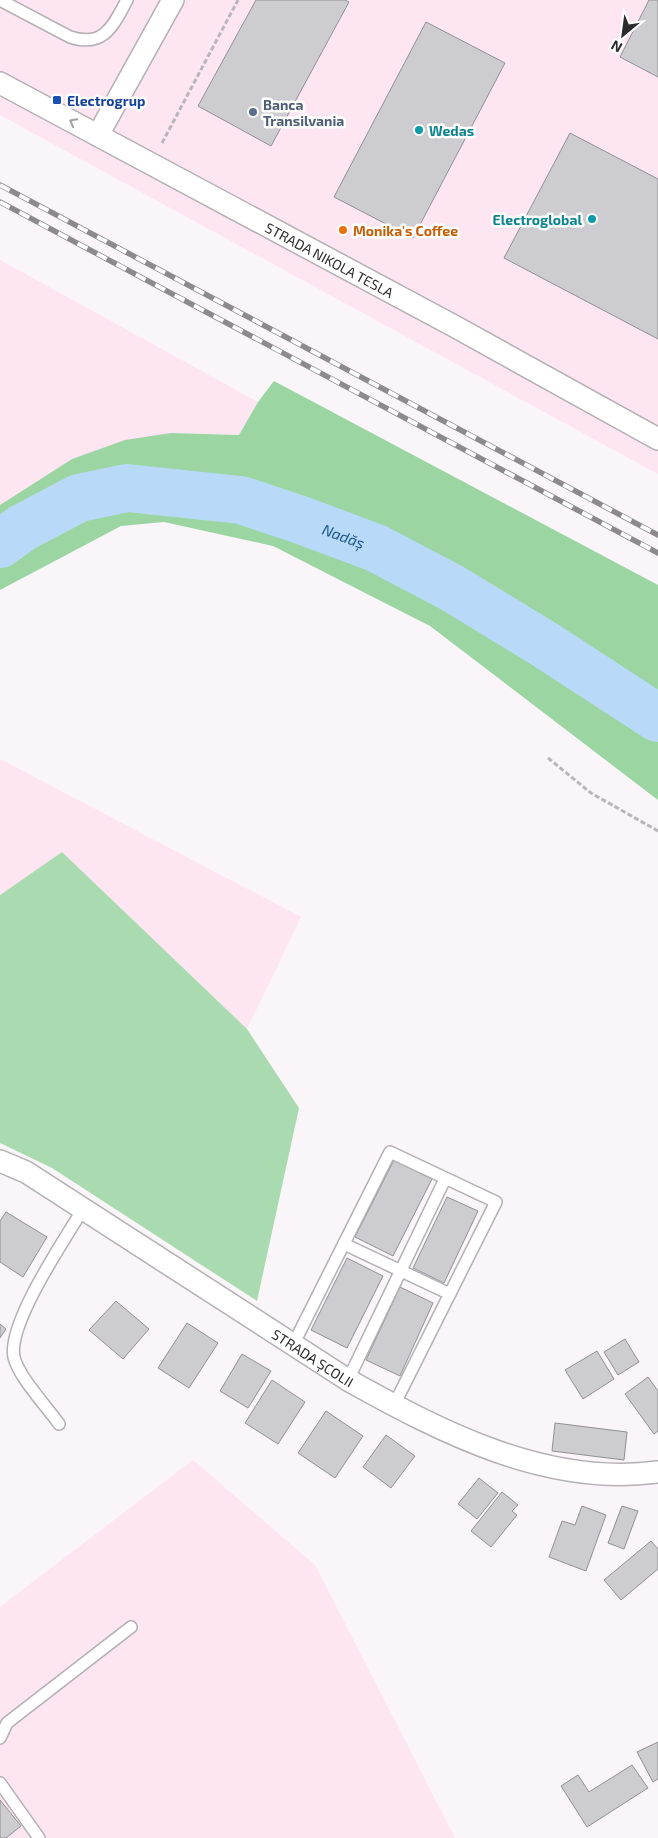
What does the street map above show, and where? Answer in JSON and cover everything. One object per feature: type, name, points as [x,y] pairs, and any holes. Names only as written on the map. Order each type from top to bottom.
[{"type":"street","points":[[98,135],[173,0]]},
{"type":"street","name":"STRADA NIKOLA TESLA","points":[[0,82],[454,326],[658,439]]},
{"type":"street","name":"STRADA ȘCOLII","points":[[0,1161],[26,1172],[348,1380],[394,1406],[460,1438],[495,1452],[529,1462],[568,1469],[618,1475],[658,1472]]},
{"type":"lane","points":[[0,0],[70,37],[91,40],[103,35],[112,26],[127,0]]},
{"type":"lane","points":[[294,1344],[390,1152],[496,1202],[394,1406]]},
{"type":"lane","points":[[348,1380],[445,1179]]},
{"type":"lane","points":[[59,1424],[17,1366],[13,1356],[14,1346],[28,1303],[83,1209]]},
{"type":"lane","points":[[344,1244],[450,1294]]},
{"type":"lane","points":[[0,1738],[7,1723],[131,1627]]},
{"type":"lane","points":[[0,1782],[39,1838]]},
{"type":"path","points":[[151,163],[238,0]]},
{"type":"path","points":[[548,758],[591,793],[658,832]]},
{"type":"shaded area","points":[[0,0],[658,0],[658,474],[0,115]]},
{"type":"shaded area","points":[[0,260],[258,402],[239,435],[171,433],[72,459],[0,505]]},
{"type":"shaded area","points":[[0,759],[301,917],[247,1029],[62,852],[0,895]]},
{"type":"shaded area","points":[[193,1460],[315,1565],[455,1838],[0,1838],[0,1607]]},
{"type":"green space","points":[[274,381],[658,585],[658,800],[430,626],[273,546],[164,522],[121,526],[0,590],[0,505],[72,459],[125,440],[171,433],[239,435],[258,402]]},
{"type":"green space","points":[[62,852],[247,1029],[299,1108],[257,1301],[52,1168],[0,1143],[0,895]]},
{"type":"building","points":[[256,0],[345,0],[349,2],[271,146],[198,106]]},
{"type":"building","points":[[649,0],[658,0],[658,77],[620,57]]},
{"type":"building","name":"Wedas","points":[[426,22],[505,63],[413,238],[334,197]]},
{"type":"building","name":"Electroglobal","points":[[570,133],[658,179],[658,339],[504,258]]},
{"type":"building","points":[[394,1160],[432,1179],[393,1256],[355,1237]]},
{"type":"building","points":[[447,1197],[478,1211],[444,1283],[413,1268]]},
{"type":"building","points":[[6,1212],[47,1237],[23,1277],[0,1262],[0,1221]]},
{"type":"building","points":[[347,1258],[383,1276],[347,1348],[311,1330]]},
{"type":"building","points":[[400,1287],[433,1303],[400,1376],[366,1360]]},
{"type":"building","points":[[116,1301],[149,1329],[123,1359],[89,1330]]},
{"type":"building","points":[[187,1323],[218,1343],[189,1388],[158,1368]]},
{"type":"building","points":[[0,1324],[6,1329],[0,1338]]},
{"type":"building","points":[[625,1339],[639,1362],[618,1375],[604,1352]]},
{"type":"building","points":[[597,1351],[614,1379],[583,1399],[565,1370]]},
{"type":"building","points":[[242,1354],[271,1371],[248,1408],[220,1391]]},
{"type":"building","points":[[648,1377],[658,1391],[658,1431],[654,1434],[625,1394]]},
{"type":"building","points":[[272,1380],[305,1402],[278,1444],[245,1423]]},
{"type":"building","points":[[326,1411],[363,1436],[335,1478],[298,1453]]},
{"type":"building","points":[[555,1423],[627,1432],[624,1460],[552,1451]]},
{"type":"building","points":[[386,1435],[415,1456],[391,1488],[363,1467]]},
{"type":"building","points":[[479,1478],[498,1493],[477,1519],[458,1504]]},
{"type":"building","points":[[502,1492],[518,1505],[512,1511],[517,1515],[491,1547],[471,1531]]},
{"type":"building","points":[[582,1506],[606,1515],[586,1571],[549,1557],[562,1521],[575,1525]]},
{"type":"building","points":[[622,1506],[638,1511],[624,1549],[608,1543]]},
{"type":"building","points":[[651,1541],[658,1549],[658,1569],[621,1600],[604,1580]]},
{"type":"building","points":[[658,1742],[658,1779],[653,1782],[637,1752]]},
{"type":"building","points":[[632,1765],[648,1788],[587,1827],[561,1786],[578,1775],[589,1792]]},
{"type":"building","points":[[0,1800],[21,1826],[6,1838],[0,1838]]},
{"type":"waterway","name":"Nadăș","points":[[0,544],[22,528],[79,498],[127,488],[241,500],[376,548],[452,588],[544,644],[658,718]]},
{"type":"railway","points":[[0,185],[658,535]]},
{"type":"railway","points":[[0,202],[658,553]]},
{"type":"place","name":"Electrogrup","points":[[57,100]]},
{"type":"place","name":"Banca Transilvania","points":[[253,112]]},
{"type":"place","name":"Wedas","points":[[419,130]]},
{"type":"place","name":"Electroglobal","points":[[592,219]]},
{"type":"place","name":"Monika's Coffee","points":[[343,230]]}]
